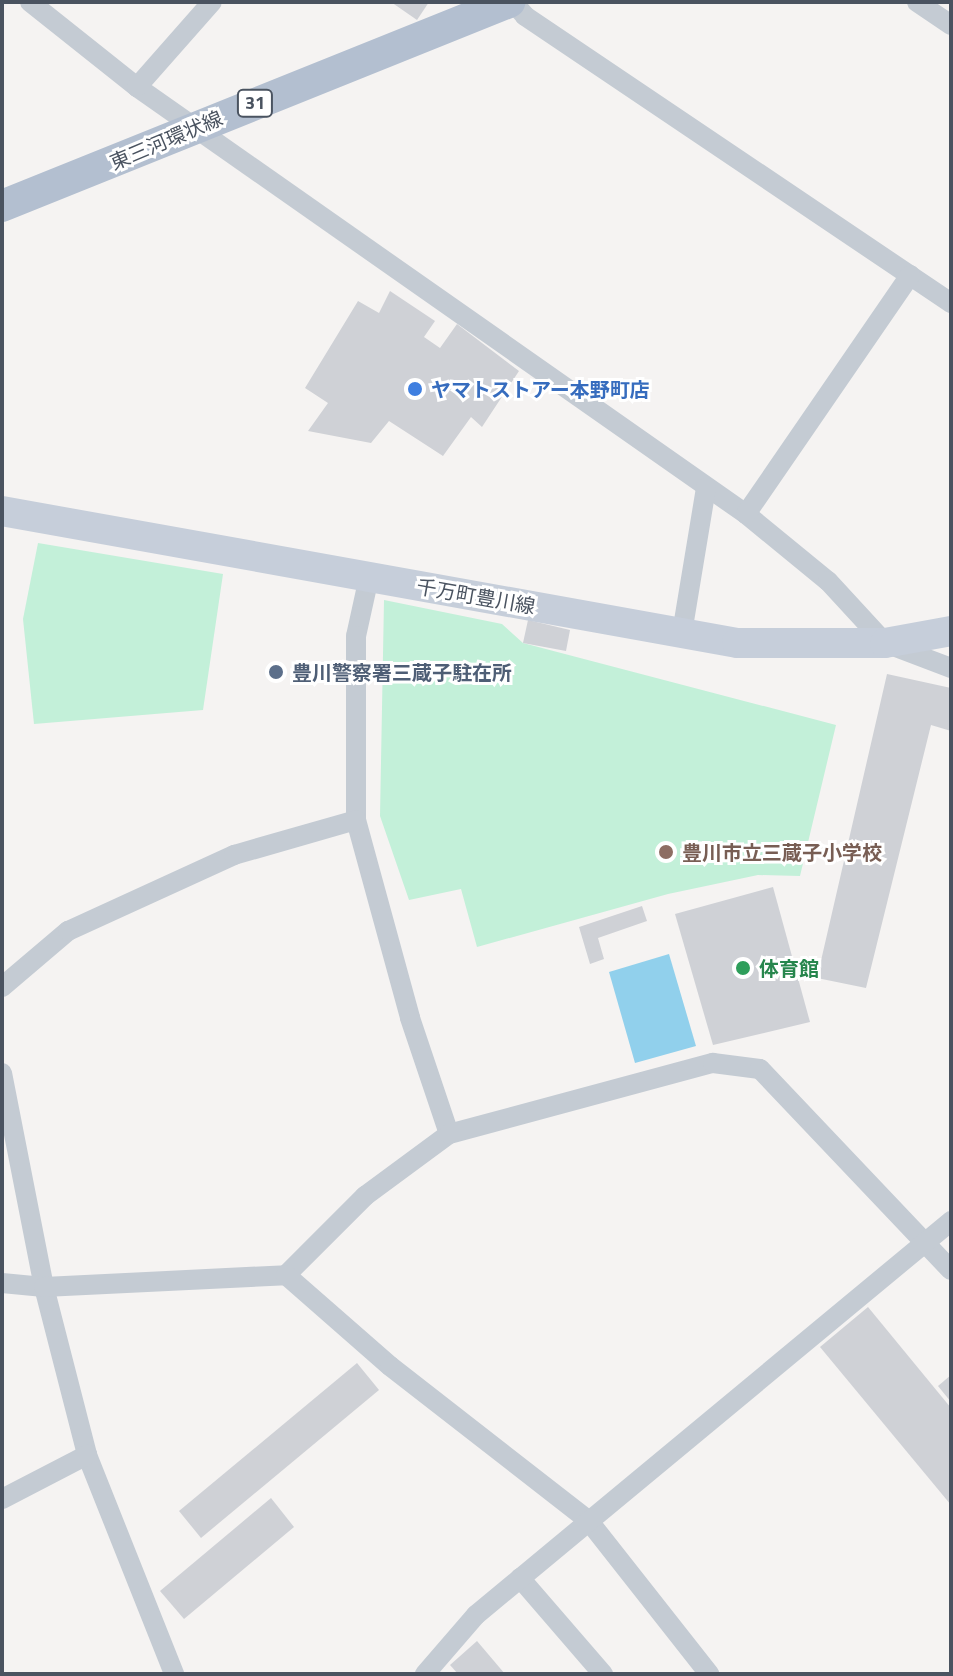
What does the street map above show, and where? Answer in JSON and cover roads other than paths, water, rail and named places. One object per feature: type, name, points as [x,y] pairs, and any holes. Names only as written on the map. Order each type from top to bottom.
[{"type":"main road","name":"東三河環状線","points":[[2,206],[511,2]]},
{"type":"main road","name":"千万町豊川線","points":[[2,511],[682,633],[783,647],[885,643],[951,631]]},
{"type":"street","points":[[30,2],[137,87],[200,128],[746,514],[828,581],[885,643],[951,668]]},
{"type":"street","points":[[137,87],[212,2]]},
{"type":"street","points":[[511,2],[525,16],[951,303]]},
{"type":"street","points":[[917,2],[951,25]]},
{"type":"street","points":[[746,514],[910,275]]},
{"type":"street","points":[[682,633],[706,488]]},
{"type":"street","points":[[369,577],[356,636],[356,820],[410,1018],[449,1134]]},
{"type":"street","points":[[2,987],[68,931],[234,855],[356,820]]},
{"type":"street","points":[[2,1283],[44,1287],[286,1275],[365,1196],[449,1134],[713,1063],[760,1069],[951,1270]]},
{"type":"street","points":[[2,1073],[44,1287],[87,1455],[174,1674]]},
{"type":"street","points":[[425,1674],[476,1615],[951,1221]]},
{"type":"street","points":[[286,1275],[390,1366],[588,1520],[709,1674]]},
{"type":"street","points":[[2,1499],[87,1455]]},
{"type":"street","points":[[520,1578],[603,1674]]},
{"type":"water","points":[[669,954],[696,1046],[635,1063],[609,972]]},
{"type":"place","name":"ヤマトストアー本野町店","points":[[415,389]]},
{"type":"place","name":"豊川警察署三蔵子駐在所","points":[[276,672]]},
{"type":"place","name":"豊川市立三蔵子小学校","points":[[666,852]]},
{"type":"place","name":"体育館","points":[[743,968]]}]
